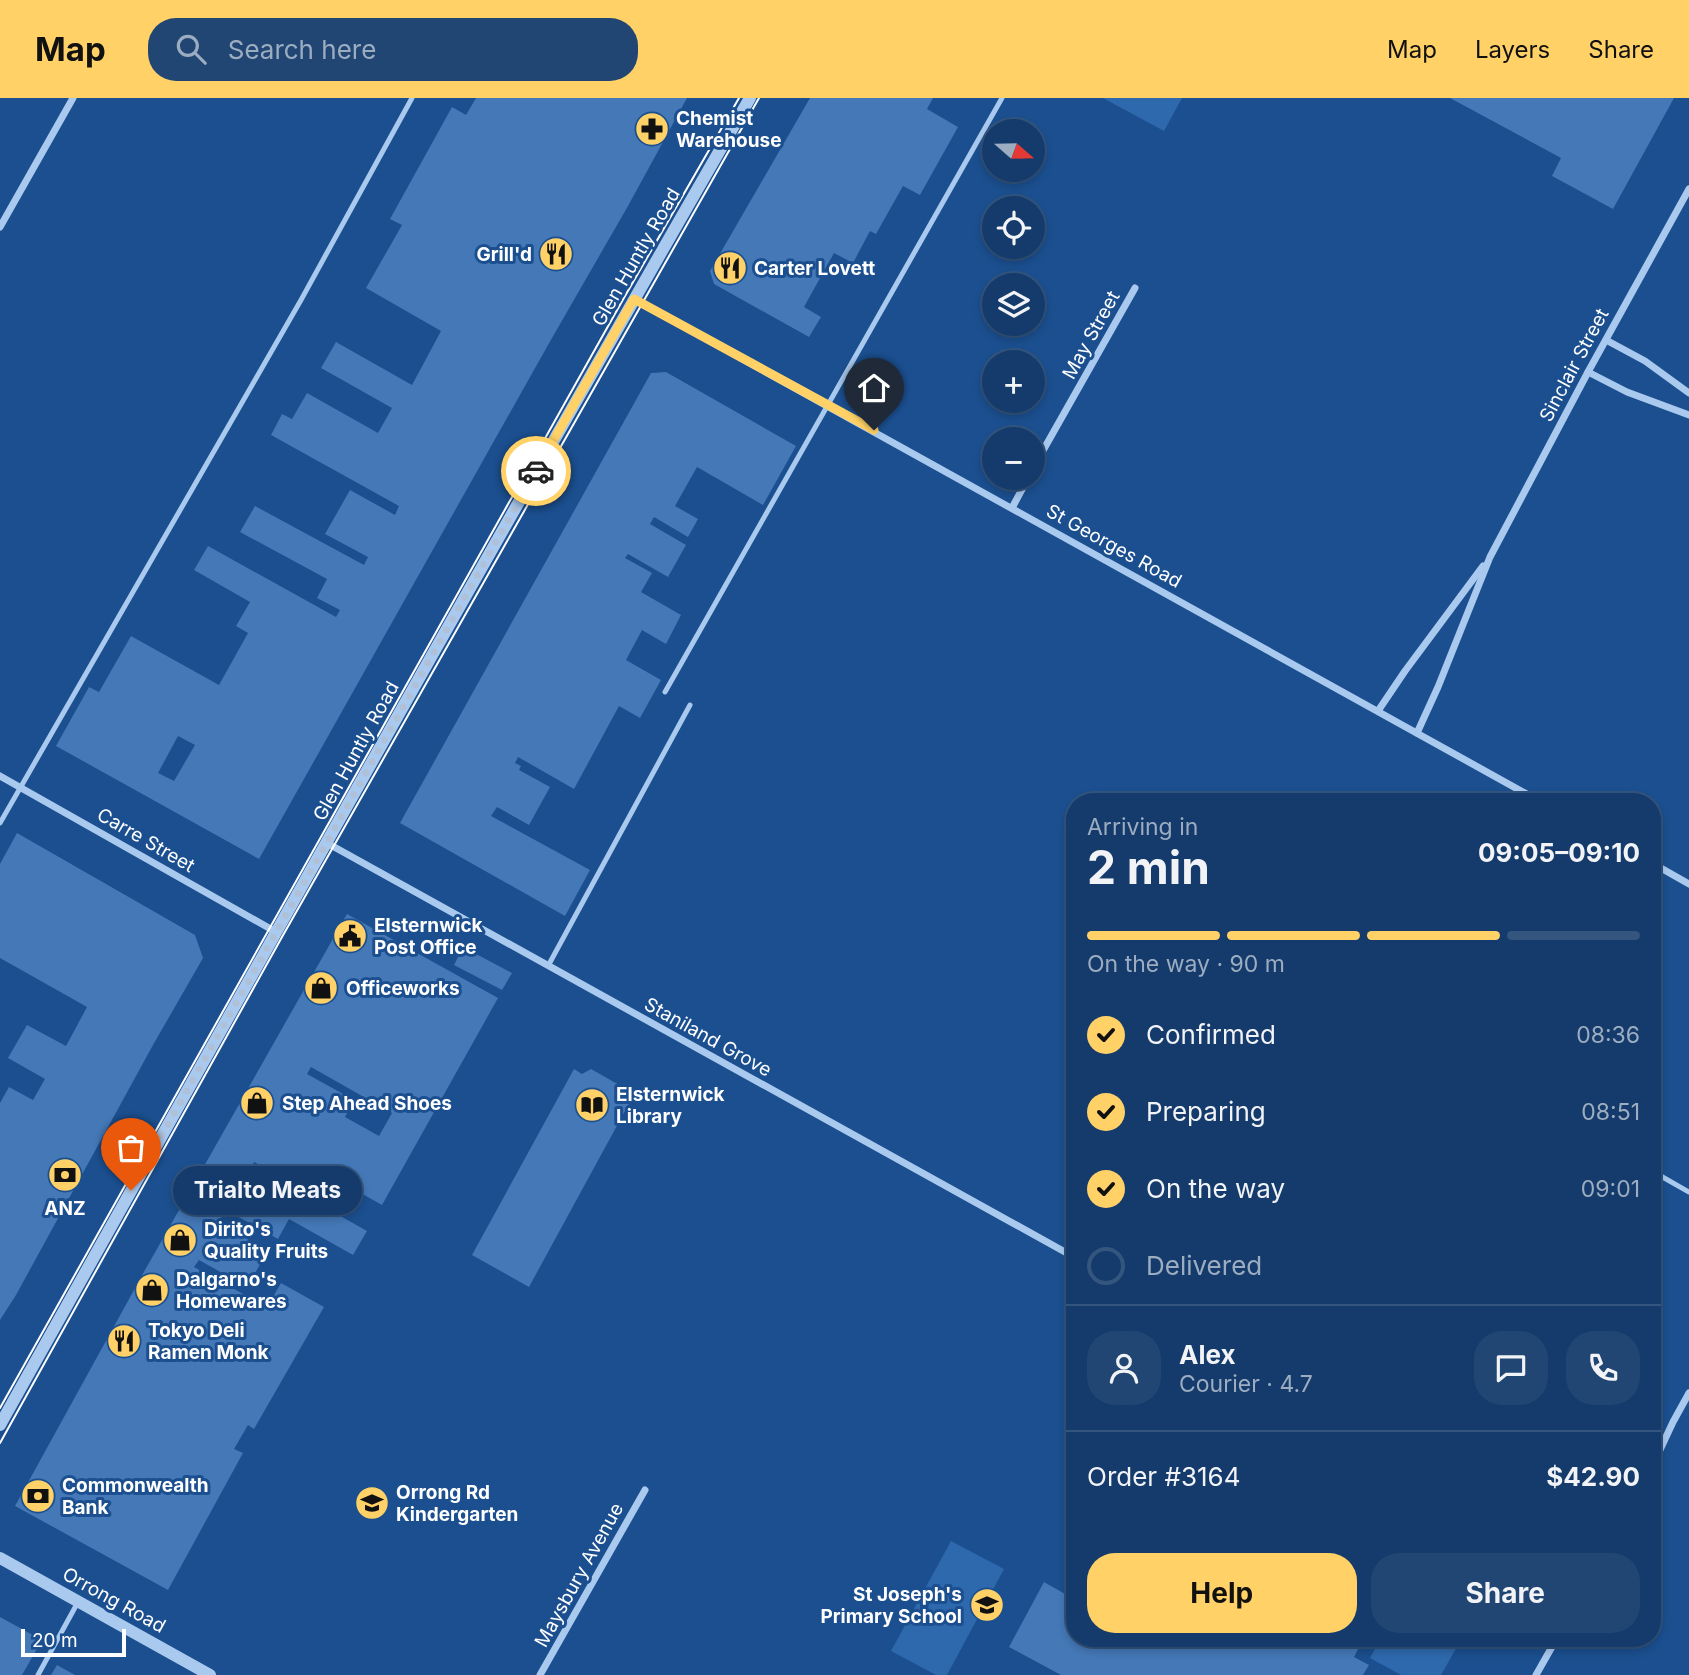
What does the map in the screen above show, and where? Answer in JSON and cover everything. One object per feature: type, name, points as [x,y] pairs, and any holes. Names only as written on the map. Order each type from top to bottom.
[{"type":"street","points":[[0,227],[73,98]]},
{"type":"street","name":"Glen Huntly Road","points":[[0,1425],[276,932],[750,98]]},
{"type":"street","name":"Sinclair Street","points":[[1417,733],[1490,557],[1689,189]]},
{"type":"street","name":"May Street","points":[[1045,447],[1136,288]]},
{"type":"street","name":"St Georges Road","points":[[634,299],[1525,793]]},
{"type":"street","points":[[1605,340],[1645,361],[1689,393]]},
{"type":"street","points":[[1588,372],[1627,392],[1689,415]]},
{"type":"street","points":[[1012,508],[1022,490]]},
{"type":"street","name":"Sinclair Street","points":[[1378,711],[1490,557]]},
{"type":"street","name":"Carre Street","points":[[0,776],[276,932]]},
{"type":"street","name":"Staniland Grove","points":[[327,843],[1066,1254]]},
{"type":"street","points":[[1661,868],[1689,884]]},
{"type":"street","points":[[1661,1447],[1689,1393]]},
{"type":"street","name":"Maysbury Avenue","points":[[540,1675],[645,1490]]},
{"type":"street","name":"Orrong Road","points":[[0,1558],[210,1675]]},
{"type":"street","points":[[1536,1675],[1552,1647]]},
{"type":"lane","points":[[0,823],[287,324],[412,98]]},
{"type":"lane","points":[[665,692],[1002,98]]},
{"type":"lane","points":[[548,966],[690,705]]},
{"type":"lane","points":[[1661,1176],[1689,1192]]},
{"type":"lane","points":[[38,1675],[78,1602]]},
{"type":"shaded area","points":[[1103,98],[1182,98],[1164,131]]},
{"type":"shaded area","points":[[951,1541],[1004,1569],[947,1675],[936,1675],[891,1651]]},
{"type":"shaded area","points":[[1376,1647],[1457,1647],[1441,1675],[1401,1675],[1370,1658]]},
{"type":"building","points":[[476,98],[687,98],[259,859],[56,746],[89,687],[99,692],[131,636],[219,685],[248,633],[236,626],[250,602],[194,570],[208,546],[336,617],[340,610],[317,598],[327,579],[240,532],[255,506],[364,565],[368,557],[325,534],[350,490],[395,515],[399,506],[271,435],[282,414],[292,419],[307,393],[378,433],[392,408],[321,368],[336,342],[412,385],[441,331],[366,288],[402,225],[390,219],[452,107],[466,115]],"holes":[[[178,736],[195,745],[174,781],[158,773]]]},
{"type":"building","points":[[810,98],[933,98],[927,109],[958,127],[920,195],[903,186],[876,234],[870,231],[853,263],[834,253],[804,307],[821,317],[809,337],[714,284],[710,271]]},
{"type":"building","points":[[1450,98],[1674,98],[1613,209],[1552,176],[1561,158]]},
{"type":"building","points":[[666,372],[796,446],[763,505],[697,467],[675,506],[698,519],[688,537],[654,517],[650,524],[686,545],[668,577],[628,554],[625,558],[652,573],[641,592],[681,615],[666,644],[642,630],[626,660],[661,680],[640,718],[619,706],[574,789],[518,757],[515,763],[521,766],[519,770],[550,787],[529,825],[497,807],[491,816],[590,870],[565,916],[400,823],[651,373]]},
{"type":"building","points":[[17,833],[195,935],[203,958],[0,1320],[0,1103],[9,1087],[33,1100],[45,1079],[8,1058],[27,1025],[66,1046],[87,1007],[0,958],[0,864]]},
{"type":"building","points":[[347,914],[498,998],[382,1205],[316,1168],[305,1189],[254,1162],[252,1166],[367,1231],[353,1255],[289,1219],[278,1239],[226,1210],[218,1223],[267,1250],[258,1268],[247,1287],[199,1260],[194,1267],[267,1307],[281,1283],[324,1307],[254,1429],[248,1425],[234,1449],[243,1453],[168,1590],[15,1506]],"holes":[[[311,1067],[392,1113],[379,1136],[345,1117],[354,1100],[307,1074]]]},
{"type":"building","points":[[463,947],[512,973],[502,990],[454,965]]},
{"type":"building","points":[[574,1069],[582,1074],[591,1069],[621,1086],[623,1096],[631,1100],[529,1287],[472,1255]]},
{"type":"building","points":[[1044,1582],[1066,1594],[1066,1647],[1359,1647],[1354,1657],[1369,1665],[1363,1675],[1061,1675],[1009,1647]]},
{"type":"building","points":[[0,1617],[42,1640],[22,1675],[0,1675]]},
{"type":"building","points":[[57,1665],[75,1675],[51,1675]]},
{"type":"tram line","points":[[0,1408],[739,98]]},
{"type":"tram line","points":[[0,1443],[282,937],[759,98]]},
{"type":"way so far","points":[[131,1190],[536,471]]},
{"type":"place","name":"Chemist Warehouse","points":[[652,129]]},
{"type":"place","name":"Grill'd","points":[[556,254]]},
{"type":"place","name":"Carter Lovett","points":[[730,268]]},
{"type":"place","name":"Elsternwick Post Office","points":[[350,936]]},
{"type":"place","name":"Officeworks","points":[[321,988]]},
{"type":"place","name":"Step Ahead Shoes","points":[[257,1103]]},
{"type":"place","name":"Elsternwick Library","points":[[592,1105]]},
{"type":"place","name":"ANZ","points":[[65,1175]]},
{"type":"place","name":"Trialto Meats","points":[[131,1190]]},
{"type":"place","name":"Dirito's Quality Fruits","points":[[180,1240]]},
{"type":"place","name":"Dalgarno's Homewares","points":[[152,1290]]},
{"type":"place","name":"Tokyo Deli Ramen Monk","points":[[124,1341]]},
{"type":"place","name":"Commonwealth Bank","points":[[38,1496]]},
{"type":"place","name":"Orrong Rd Kindergarten","points":[[372,1503]]},
{"type":"place","name":"St Joseph's Primary School","points":[[987,1605]]},
{"type":"route","points":[[536,471],[634,299],[874,430]]}]
